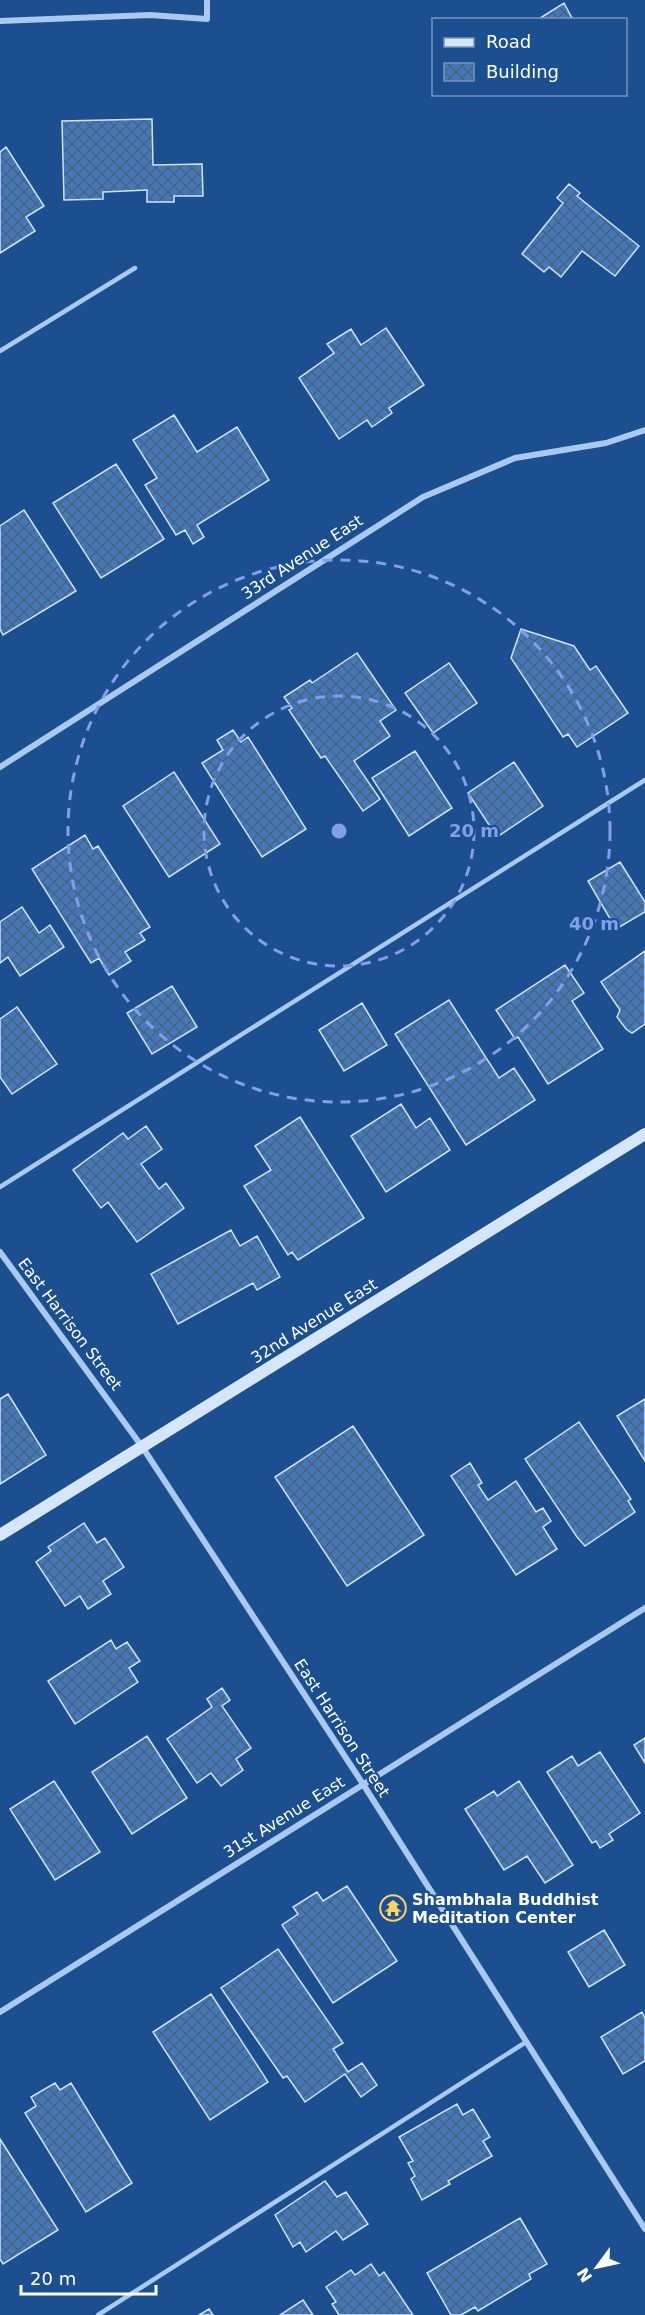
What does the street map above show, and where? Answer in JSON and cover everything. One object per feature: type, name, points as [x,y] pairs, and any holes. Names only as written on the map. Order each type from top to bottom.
[{"type":"street","points":[[0,21],[150,15],[207,19],[207,0]]},
{"type":"street","name":"33rd Avenue East","points":[[0,767],[423,497],[515,458],[606,443],[645,430]]},
{"type":"street","name":"32nd Avenue East","points":[[0,1536],[645,1134]]},
{"type":"street","name":"East Harrison Street","points":[[0,1252],[143,1448],[363,1784],[645,2229]]},
{"type":"street","name":"31st Avenue East","points":[[0,2012],[645,1608]]},
{"type":"lane","points":[[0,351],[135,268]]},
{"type":"lane","points":[[0,1187],[645,780]]},
{"type":"lane","points":[[98,2315],[526,2042]]},
{"type":"building","points":[[564,3],[572,18],[540,18]]},
{"type":"building","points":[[152,119],[153,165],[202,164],[203,196],[174,196],[174,202],[147,202],[147,190],[103,192],[103,199],[64,200],[62,121]]},
{"type":"building","points":[[6,147],[44,206],[26,217],[35,231],[0,253],[0,152]]},
{"type":"building","points":[[569,184],[580,193],[577,196],[639,246],[615,276],[582,251],[561,277],[549,267],[544,272],[522,254],[563,203],[557,198]]},
{"type":"building","points":[[386,328],[424,385],[389,408],[392,413],[372,427],[367,420],[339,439],[299,378],[334,353],[327,344],[351,329],[361,345]]},
{"type":"building","points":[[174,415],[197,452],[237,427],[269,480],[197,525],[204,537],[193,544],[185,530],[176,535],[145,485],[157,478],[133,440]]},
{"type":"building","points":[[116,464],[164,539],[101,578],[53,503]]},
{"type":"building","points":[[24,510],[76,591],[3,635],[0,629],[0,526]]},
{"type":"building","points":[[521,629],[574,646],[590,670],[596,666],[628,713],[577,747],[568,734],[563,737],[511,658]]},
{"type":"building","points":[[357,653],[396,710],[380,721],[390,736],[354,761],[380,799],[363,811],[325,756],[321,758],[289,710],[292,708],[284,697],[310,680],[312,683]]},
{"type":"building","points":[[449,663],[477,703],[433,733],[405,693]]},
{"type":"building","points":[[233,730],[241,742],[248,737],[306,829],[262,857],[202,763],[223,750],[217,740]]},
{"type":"building","points":[[415,751],[452,808],[409,836],[372,778]]},
{"type":"building","points":[[514,762],[543,806],[497,837],[468,793]]},
{"type":"building","points":[[174,772],[220,844],[169,877],[123,806]]},
{"type":"building","points":[[85,835],[93,849],[98,846],[150,927],[140,933],[145,940],[125,952],[131,961],[109,975],[99,958],[91,963],[32,869]]},
{"type":"building","points":[[620,862],[645,902],[645,912],[616,929],[588,881]]},
{"type":"building","points":[[22,907],[39,933],[50,925],[64,947],[20,976],[8,957],[0,963],[0,922]]},
{"type":"building","points":[[645,951],[645,1024],[632,1033],[617,1017],[620,1010],[601,982]]},
{"type":"building","points":[[565,965],[584,993],[572,1001],[603,1049],[548,1084],[518,1037],[515,1039],[496,1010]]},
{"type":"building","points":[[172,986],[197,1027],[152,1054],[127,1013]]},
{"type":"building","points":[[449,1000],[499,1078],[514,1068],[535,1100],[466,1145],[395,1034]]},
{"type":"building","points":[[362,1003],[387,1045],[344,1071],[319,1030]]},
{"type":"building","points":[[17,1007],[57,1064],[12,1094],[0,1077],[0,1019]]},
{"type":"building","points":[[401,1104],[416,1128],[430,1118],[450,1150],[386,1192],[351,1136]]},
{"type":"building","points":[[300,1117],[364,1218],[298,1260],[292,1252],[288,1255],[244,1186],[271,1170],[255,1146]]},
{"type":"building","points":[[146,1126],[162,1149],[141,1164],[159,1189],[166,1183],[184,1208],[137,1242],[108,1202],[101,1208],[73,1170],[123,1133],[128,1139]]},
{"type":"building","points":[[231,1230],[240,1246],[257,1236],[280,1277],[257,1290],[253,1283],[178,1324],[151,1274]]},
{"type":"building","points":[[8,1394],[46,1455],[0,1484],[0,1399]]},
{"type":"building","points":[[645,1399],[645,1461],[617,1416]]},
{"type":"building","points":[[579,1422],[631,1499],[628,1501],[635,1512],[585,1546],[525,1459]]},
{"type":"building","points":[[353,1426],[424,1535],[347,1586],[275,1477]]},
{"type":"building","points":[[470,1463],[482,1483],[478,1485],[488,1500],[516,1481],[536,1512],[543,1508],[551,1521],[543,1527],[557,1549],[516,1575],[451,1476]]},
{"type":"building","points":[[84,1523],[97,1543],[105,1538],[124,1567],[103,1581],[111,1594],[88,1609],[80,1596],[65,1606],[36,1562],[51,1551],[48,1547]]},
{"type":"building","points":[[111,1640],[116,1649],[127,1642],[140,1661],[129,1668],[138,1682],[75,1724],[48,1681]]},
{"type":"building","points":[[222,1688],[230,1700],[222,1706],[251,1748],[236,1759],[243,1770],[221,1786],[211,1773],[197,1783],[167,1739],[212,1707],[207,1699]]},
{"type":"building","points":[[147,1736],[187,1798],[132,1834],[92,1772]]},
{"type":"building","points":[[645,1738],[645,1763],[634,1745]]},
{"type":"building","points":[[600,1752],[640,1813],[609,1834],[613,1840],[600,1848],[596,1841],[592,1843],[547,1772],[572,1756],[578,1766]]},
{"type":"building","points":[[54,1781],[100,1852],[55,1880],[10,1809]]},
{"type":"building","points":[[519,1781],[573,1865],[545,1883],[527,1856],[504,1870],[465,1809],[494,1791],[497,1796]]},
{"type":"building","points":[[347,1886],[397,1961],[333,2003],[282,1925],[298,1914],[293,1907],[317,1892],[323,1901]]},
{"type":"building","points":[[604,1930],[625,1965],[589,1987],[568,1952]]},
{"type":"building","points":[[278,1949],[343,2043],[333,2049],[348,2072],[362,2063],[377,2085],[361,2097],[345,2074],[305,2102],[287,2076],[283,2078],[221,1988]]},
{"type":"building","points":[[211,1994],[268,2082],[210,2120],[153,2032]]},
{"type":"building","points":[[642,2012],[645,2018],[645,2061],[623,2074],[601,2037]]},
{"type":"building","points":[[55,2083],[60,2090],[71,2083],[132,2183],[86,2212],[25,2113],[36,2106],[31,2097]]},
{"type":"building","points":[[457,2104],[463,2115],[473,2109],[490,2137],[483,2141],[492,2156],[448,2181],[450,2184],[422,2200],[411,2179],[415,2176],[408,2163],[413,2161],[399,2137]]},
{"type":"building","points":[[0,2139],[58,2230],[3,2264],[0,2259]]},
{"type":"building","points":[[325,2181],[337,2197],[346,2192],[368,2224],[343,2240],[336,2231],[306,2252],[300,2242],[293,2247],[275,2215]]},
{"type":"building","points":[[520,2218],[547,2264],[529,2274],[531,2279],[478,2311],[475,2307],[461,2315],[451,2315],[427,2273]]},
{"type":"building","points":[[371,2264],[379,2276],[384,2272],[413,2315],[339,2315],[332,2304],[336,2302],[326,2287],[351,2270],[355,2275]]},
{"type":"building","points":[[303,2300],[313,2315],[280,2315]]},
{"type":"building","points":[[209,2309],[213,2315],[199,2315]]},
{"type":"place","name":"Shambhala Buddhist Meditation Center","points":[[393,1908]]}]
